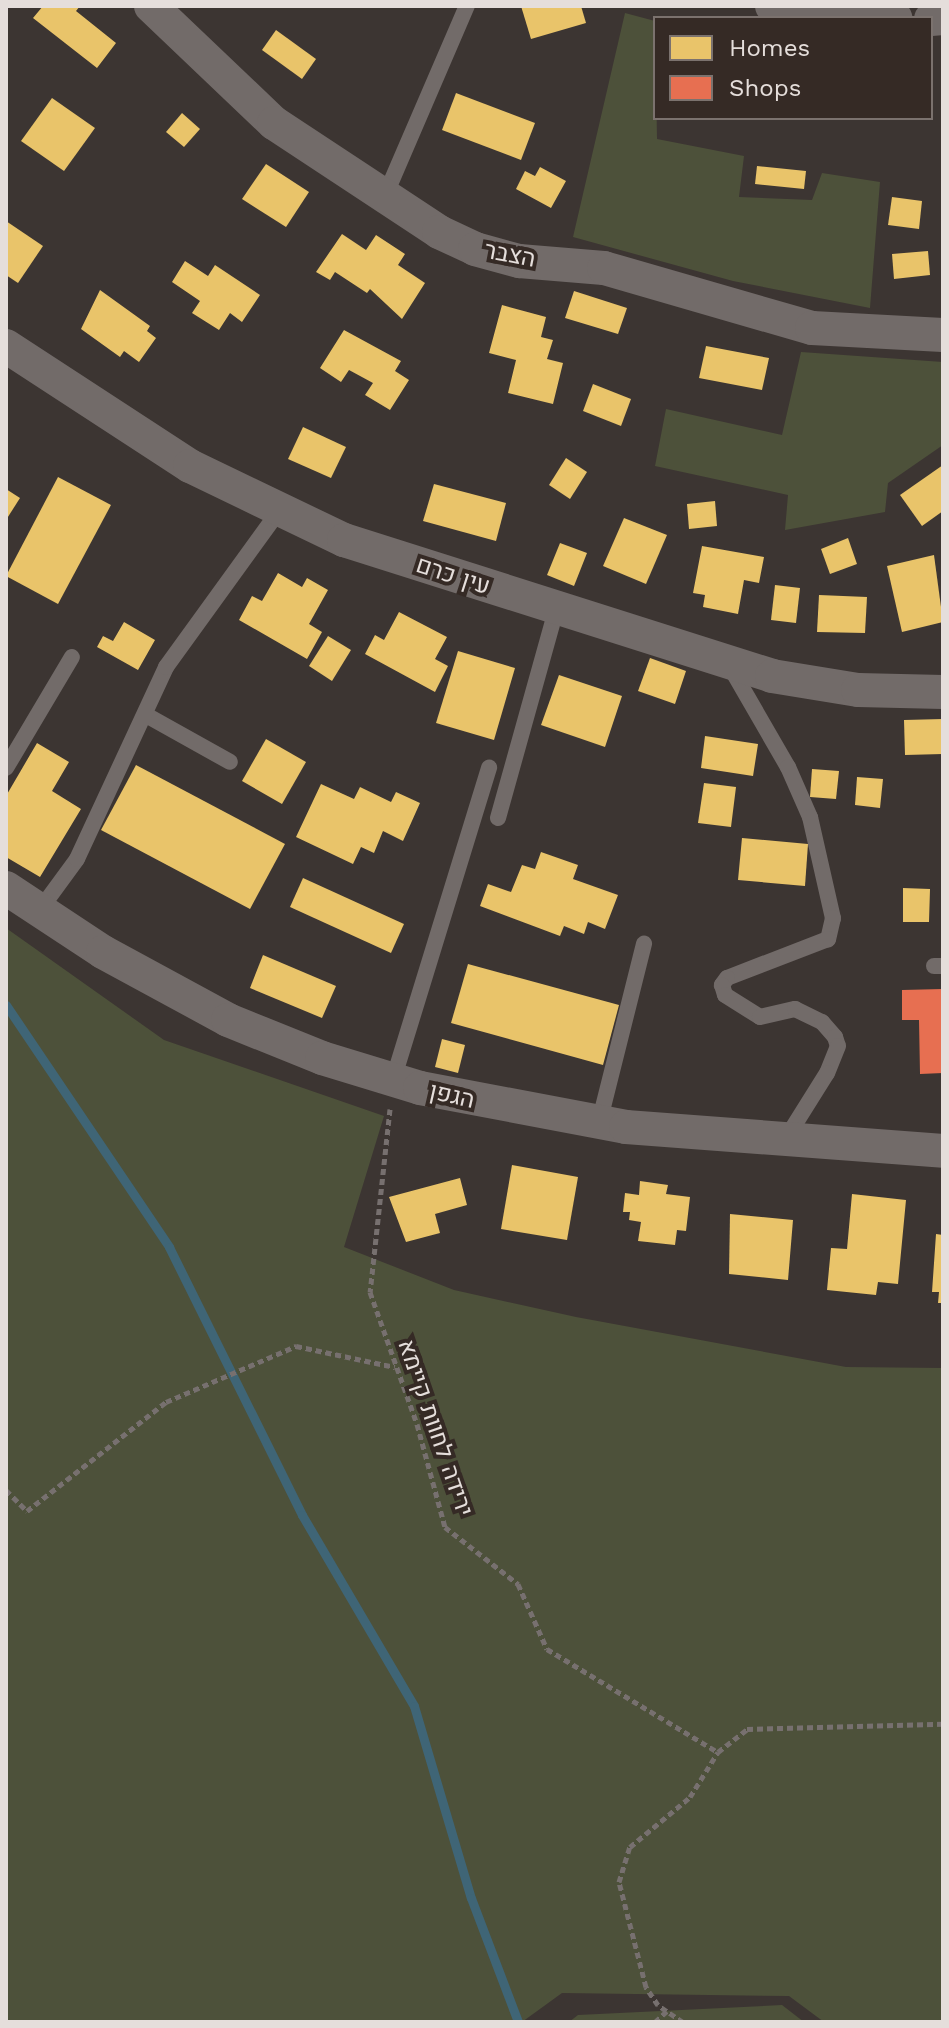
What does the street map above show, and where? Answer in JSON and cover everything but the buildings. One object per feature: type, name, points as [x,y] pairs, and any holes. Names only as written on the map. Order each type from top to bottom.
[{"type":"street","name":"הצבר","points":[[151,6],[274,123],[439,232],[519,261],[604,268],[812,328],[943,335]]},
{"type":"street","points":[[772,6],[874,16]]},
{"type":"street","name":"עין כרם","points":[[6,346],[162,449],[278,512],[344,540],[729,665],[815,684],[943,692]]},
{"type":"street","name":"הגפן","points":[[6,888],[141,975],[228,1020],[393,1080],[521,1111],[599,1123],[943,1151]]},
{"type":"lane","points":[[385,196],[467,6]]},
{"type":"lane","points":[[39,911],[77,859],[166,667],[278,512]]},
{"type":"lane","points":[[498,818],[556,610]]},
{"type":"lane","points":[[6,768],[72,657]]},
{"type":"lane","points":[[729,665],[810,817],[833,918],[828,939],[727,978],[722,985],[725,995],[760,1017],[795,1009],[822,1022],[835,1037],[838,1046],[827,1073],[785,1140]]},
{"type":"lane","points":[[146,715],[230,762]]},
{"type":"lane","points":[[393,1080],[489,767]]},
{"type":"lane","points":[[599,1123],[644,944]]},
{"type":"path","name":"ירידה לחוות קיימא","points":[[393,1080],[370,1292],[445,1527],[518,1584],[547,1649],[718,1752]]},
{"type":"path","points":[[6,1490],[27,1511],[166,1402],[296,1346],[396,1367]]},
{"type":"path","points":[[683,2022],[667,2011],[646,1987],[619,1882],[630,1847],[690,1797],[718,1752],[747,1729],[943,1724]]},
{"type":"path","points":[[655,2022],[667,2011]]},
{"type":"green space","points":[[625,13],[653,20],[653,120],[657,120],[657,139],[744,156],[739,197],[812,200],[822,173],[880,182],[870,308],[733,281],[573,237]]},
{"type":"green space","points":[[801,352],[943,362],[943,445],[888,483],[885,512],[785,530],[788,495],[655,466],[666,409],[782,435]]},
{"type":"green space","points":[[6,928],[164,1040],[384,1116],[344,1247],[454,1290],[576,1317],[846,1367],[943,1368],[943,2022],[824,2022],[789,1996],[562,1993],[522,2022],[6,2022]]},
{"type":"green space","points":[[782,2005],[804,2022],[569,2022],[578,2015]]},
{"type":"waterway","points":[[6,1005],[169,1247],[302,1515],[414,1706],[471,1898],[518,2022]]}]
